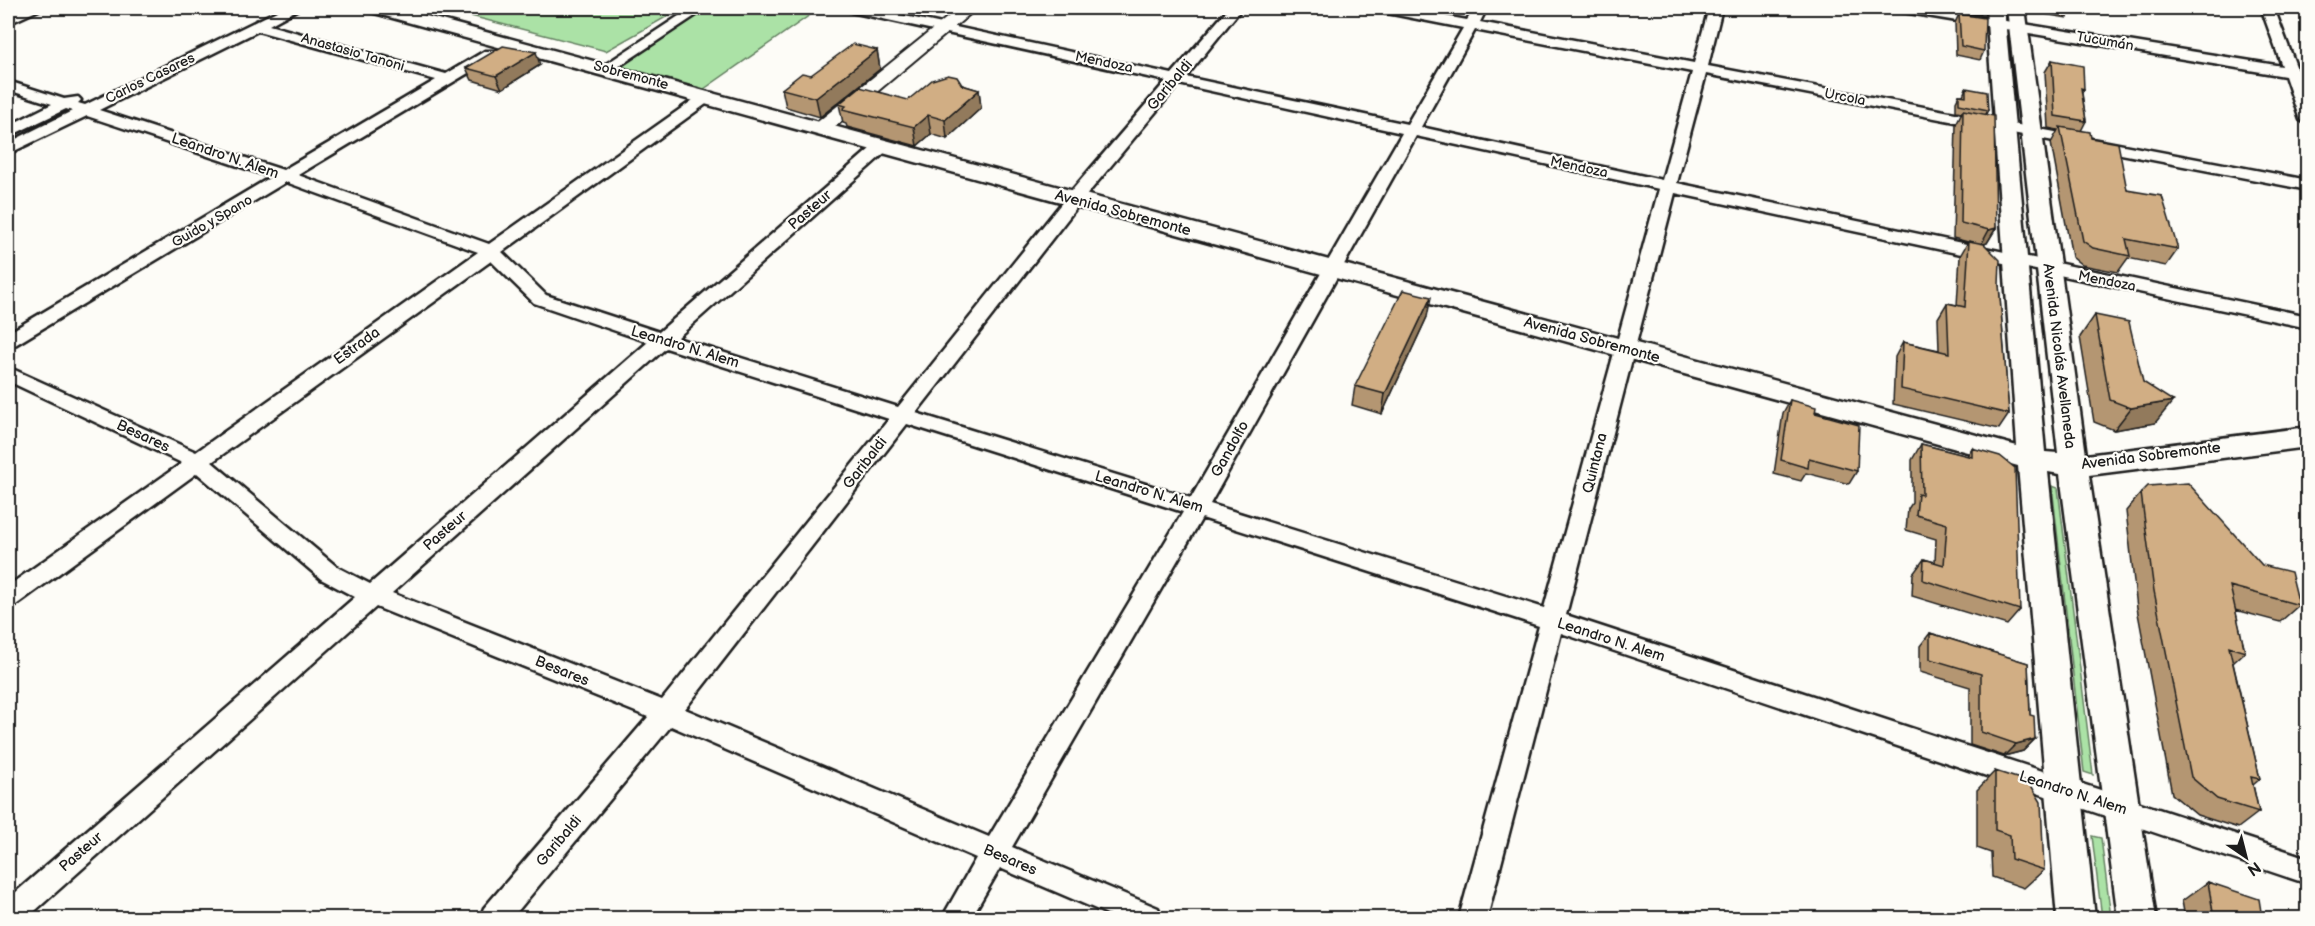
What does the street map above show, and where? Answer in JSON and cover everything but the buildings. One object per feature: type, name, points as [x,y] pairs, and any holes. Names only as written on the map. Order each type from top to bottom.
[{"type":"main road","name":"Sobremonte","points":[[378,8],[607,68],[884,145]]},
{"type":"main road","name":"Avenida Nicolás Avellaneda","points":[[2007,16],[2007,128],[2016,262],[2032,460],[2076,918]]},
{"type":"main road","name":"Avenida Nicolás Avellaneda","points":[[2007,16],[2032,133],[2074,466],[2136,918]]},
{"type":"main road","name":"Avenida Sobremonte","points":[[884,145],[1074,200],[2032,460],[2074,466],[2116,464],[2307,437]]},
{"type":"street","points":[[8,20],[36,8]]},
{"type":"street","name":"Carlos Casares","points":[[8,132],[263,8]]},
{"type":"street","name":"Carlos Casares","points":[[8,149],[293,8]]},
{"type":"street","points":[[607,68],[700,8]]},
{"type":"street","name":"Mendoza","points":[[851,8],[2048,269],[2307,322]]},
{"type":"street","points":[[822,128],[969,8]]},
{"type":"street","name":"Garibaldi","points":[[494,918],[667,713],[1074,200],[1236,8]]},
{"type":"street","name":"Urcola","points":[[1382,8],[2307,185]]},
{"type":"street","name":"Gandolfo","points":[[956,918],[1197,507],[1481,8]]},
{"type":"street","name":"Quintana","points":[[1473,918],[1716,8]]},
{"type":"street","name":"Tucumán","points":[[1903,8],[2007,16],[2307,75]]},
{"type":"street","points":[[2268,8],[2307,120]]},
{"type":"street","name":"Anastasio Tanoni","points":[[257,26],[448,79]]},
{"type":"street","name":"Guido y Spano","points":[[8,341],[509,43]]},
{"type":"street","name":"Leandro N. Alem","points":[[8,85],[287,177],[491,251],[540,299],[662,340],[1554,621],[2307,871]]},
{"type":"street","name":"Estrada","points":[[8,598],[708,96]]},
{"type":"street","name":"Pasteur","points":[[8,916],[884,145]]},
{"type":"street","name":"Besares","points":[[8,373],[197,461],[329,573],[372,595],[667,713],[1148,918]]},
{"type":"green space","points":[[440,8],[682,8],[606,51]]},
{"type":"green space","points":[[700,8],[820,8],[704,89],[613,64]]},
{"type":"green space","points":[[2052,486],[2058,488],[2093,775],[2084,772]]},
{"type":"green space","points":[[2092,836],[2101,838],[2111,918],[2102,918]]}]
